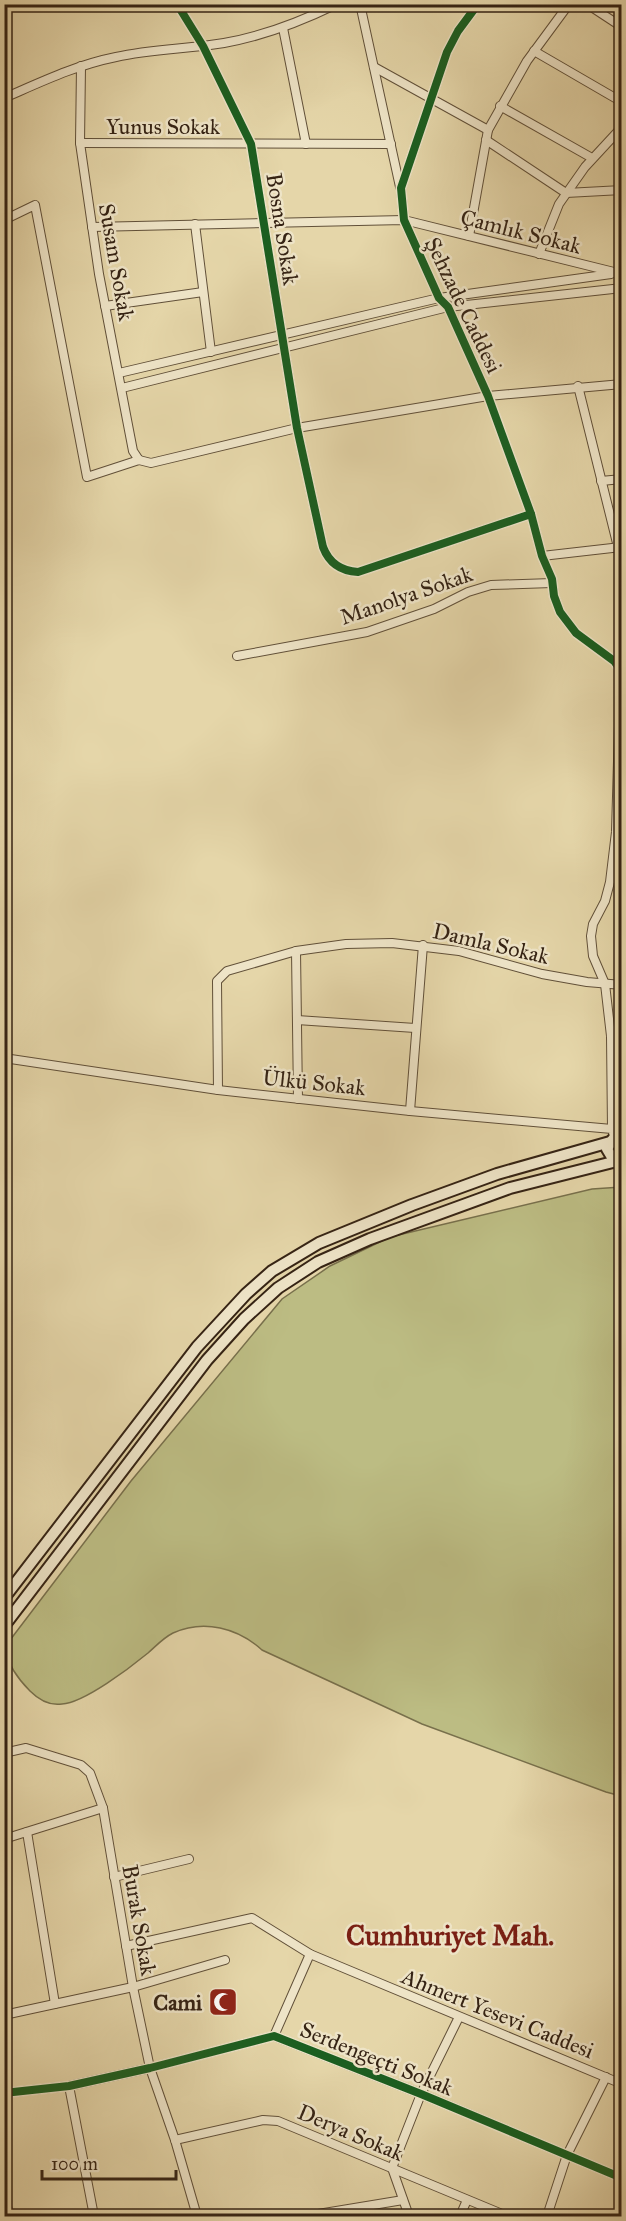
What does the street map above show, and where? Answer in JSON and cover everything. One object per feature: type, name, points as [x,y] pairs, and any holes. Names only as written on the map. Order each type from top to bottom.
[{"type":"main road","points":[[617,1137],[608,1153],[619,1161]]},
{"type":"main road","points":[[4,1598],[197,1347],[233,1306],[272,1271],[319,1243],[433,1197],[534,1162],[617,1137]]},
{"type":"main road","points":[[4,1626],[207,1360],[244,1319],[278,1288],[318,1262],[370,1239],[510,1188],[619,1161]]},
{"type":"main road","points":[[4,2202],[7,2217]]},
{"type":"street","name":"Bosna Sokak","points":[[177,4],[203,46],[251,144],[297,428],[325,552],[332,562],[346,570],[358,572],[531,514]]},
{"type":"street","points":[[4,98],[52,76],[81,66],[137,53],[244,39],[283,28],[337,4]]},
{"type":"street","points":[[360,4],[401,188]]},
{"type":"street","name":"Şehzade Caddesi","points":[[478,4],[452,41],[431,97],[401,188],[404,220],[439,298],[448,307],[488,396],[531,514],[556,604],[569,627],[614,661],[621,672]]},
{"type":"street","points":[[469,236],[488,130],[534,51],[569,4]]},
{"type":"street","points":[[587,4],[621,27]]},
{"type":"street","points":[[283,28],[306,144]]},
{"type":"street","points":[[534,51],[621,102]]},
{"type":"street","name":"Susam Sokak","points":[[81,66],[80,143],[92,227],[132,451],[139,460]]},
{"type":"street","points":[[374,67],[488,130]]},
{"type":"street","points":[[500,106],[592,158]]},
{"type":"street","points":[[539,254],[559,204],[566,193],[592,158],[621,127]]},
{"type":"street","points":[[486,140],[566,193],[621,190]]},
{"type":"street","name":"Yunus Sokak","points":[[80,143],[391,144]]},
{"type":"street","points":[[4,220],[35,205],[87,477],[139,460],[151,463],[297,428],[488,396],[578,386],[621,384]]},
{"type":"street","name":"Çamlık Sokak","points":[[92,227],[404,220],[620,273]]},
{"type":"street","points":[[195,224],[211,352]]},
{"type":"street","points":[[119,373],[439,298],[620,273]]},
{"type":"street","points":[[122,388],[448,307],[621,288]]},
{"type":"street","points":[[105,306],[203,292]]},
{"type":"street","points":[[542,556],[620,547],[578,386]]},
{"type":"street","points":[[601,481],[621,479]]},
{"type":"street","name":"Manolya Sokak","points":[[237,656],[367,632],[434,609],[457,596],[491,585],[552,583]]},
{"type":"street","points":[[617,1137],[605,984],[593,956],[591,936],[593,924],[605,901],[610,882],[616,832],[621,708]]},
{"type":"street","name":"Damla Sokak","points":[[218,1090],[216,984],[218,978],[227,970],[296,951],[369,943],[423,945],[459,951],[542,974],[621,985]]},
{"type":"street","points":[[410,1111],[423,945]]},
{"type":"street","points":[[296,951],[298,1099]]},
{"type":"street","points":[[297,1020],[415,1029]]},
{"type":"street","points":[[610,1036],[621,1041]]},
{"type":"street","name":"Ülkü Sokak","points":[[4,1058],[218,1090],[617,1137]]},
{"type":"street","name":"Burak Sokak","points":[[4,1753],[26,1748],[86,1769],[90,1773],[103,1808],[133,1987],[150,2068],[175,2140],[197,2217]]},
{"type":"street","points":[[4,1839],[103,1808]]},
{"type":"street","points":[[27,1832],[55,2004]]},
{"type":"street","points":[[114,1877],[189,1859]]},
{"type":"street","name":"Ahmert Yesevi Caddesi","points":[[126,1946],[252,1918],[310,1954],[621,2084]]},
{"type":"street","points":[[274,2036],[310,1954]]},
{"type":"street","points":[[4,2015],[133,1987],[225,1960]]},
{"type":"street","points":[[409,2217],[392,2168],[421,2094],[459,2017]]},
{"type":"street","name":"Serdengeçti Sokak","points":[[4,2093],[69,2086],[274,2036],[421,2094],[621,2178]]},
{"type":"street","points":[[547,2217],[567,2155],[606,2077]]},
{"type":"street","points":[[69,2086],[94,2217]]},
{"type":"street","name":"Derya Sokak","points":[[175,2140],[263,2120],[273,2120],[507,2217]]},
{"type":"street","points":[[306,2217],[403,2200]]},
{"type":"street","points":[[460,2217],[467,2200]]},
{"type":"green space","points":[[621,1187],[621,1796],[422,1724],[262,1650],[242,1636],[220,1628],[197,1627],[173,1633],[107,1683],[71,1702],[53,1704],[44,1702],[21,1681],[4,1648],[131,1481],[282,1299],[330,1266],[390,1237],[592,1189]]},
{"type":"cycle path","points":[[177,4],[203,46],[251,144],[297,428],[323,547],[329,558],[341,568],[358,572],[531,514]]},
{"type":"cycle path","points":[[478,4],[458,31],[447,52],[401,188],[404,220],[439,298],[448,307],[488,396],[531,514],[560,612],[576,633],[614,661],[622,672]]},
{"type":"cycle path","points":[[4,2093],[69,2086],[274,2036],[421,2094],[622,2178]]},
{"type":"place","name":"Cami","points":[[223,2002]]},
{"type":"district","name":"Cumhuriyet Mah.","points":[[450,1935]]}]
